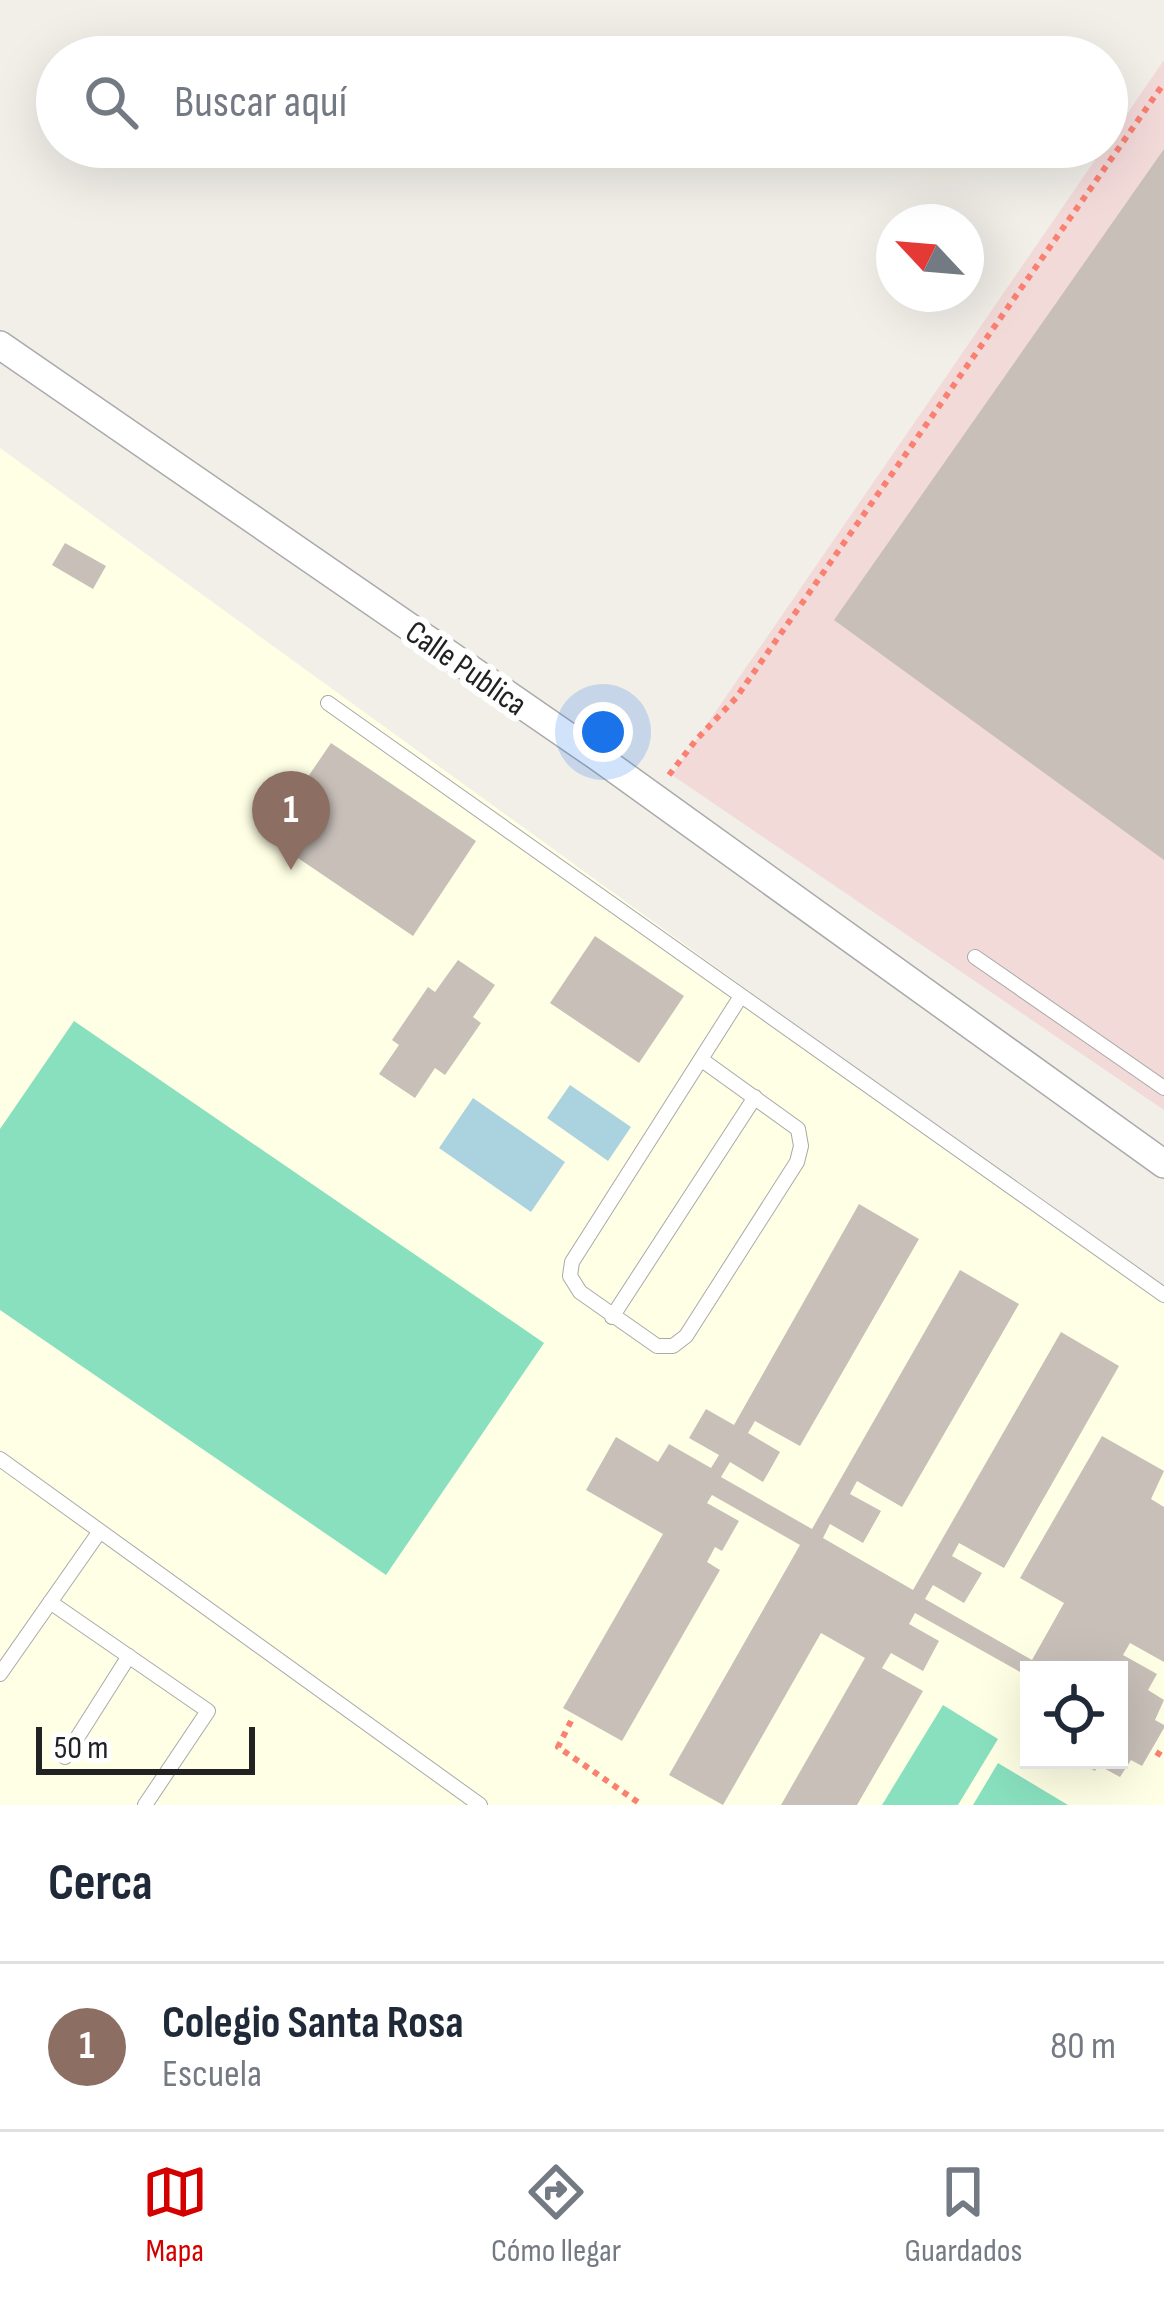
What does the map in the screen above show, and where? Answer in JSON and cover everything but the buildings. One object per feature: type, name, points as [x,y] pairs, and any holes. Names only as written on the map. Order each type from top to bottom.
[{"type":"street","name":"Calle Publica","points":[[0,345],[652,797],[1164,1164]]},
{"type":"lane","points":[[328,703],[1164,1295]]},
{"type":"lane","points":[[975,957],[1164,1088]]},
{"type":"lane","points":[[702,1060],[798,1129],[801,1146],[797,1162],[686,1336],[673,1346],[657,1346],[580,1292],[570,1276],[572,1262],[741,996]]},
{"type":"lane","points":[[612,1317],[755,1097]]},
{"type":"lane","points":[[0,1459],[480,1805]]},
{"type":"lane","points":[[0,1674],[100,1531]]},
{"type":"lane","points":[[50,1602],[208,1711],[145,1805]]},
{"type":"lane","points":[[65,1757],[129,1656]]},
{"type":"path","points":[[1128,135],[1164,83]]},
{"type":"path","points":[[652,797],[736,698],[1105,168]]},
{"type":"path","points":[[571,1721],[558,1747],[642,1805]]},
{"type":"shaded area","points":[[1164,60],[1164,1110],[672,775],[1090,168],[1128,168],[1128,112]]},
{"type":"shaded area","points":[[0,448],[1164,1292],[1164,1805],[0,1805]]},
{"type":"green space","points":[[74,1021],[544,1343],[386,1575],[0,1310],[0,1129]]},
{"type":"green space","points":[[943,1705],[998,1739],[958,1805],[882,1805]]},
{"type":"green space","points":[[998,1763],[1068,1805],[973,1805]]},
{"type":"water","points":[[570,1085],[631,1127],[608,1161],[547,1118]]},
{"type":"water","points":[[473,1098],[565,1162],[531,1212],[439,1148]]},
{"type":"place","name":"Colegio Santa Rosa","points":[[291,870]]}]
